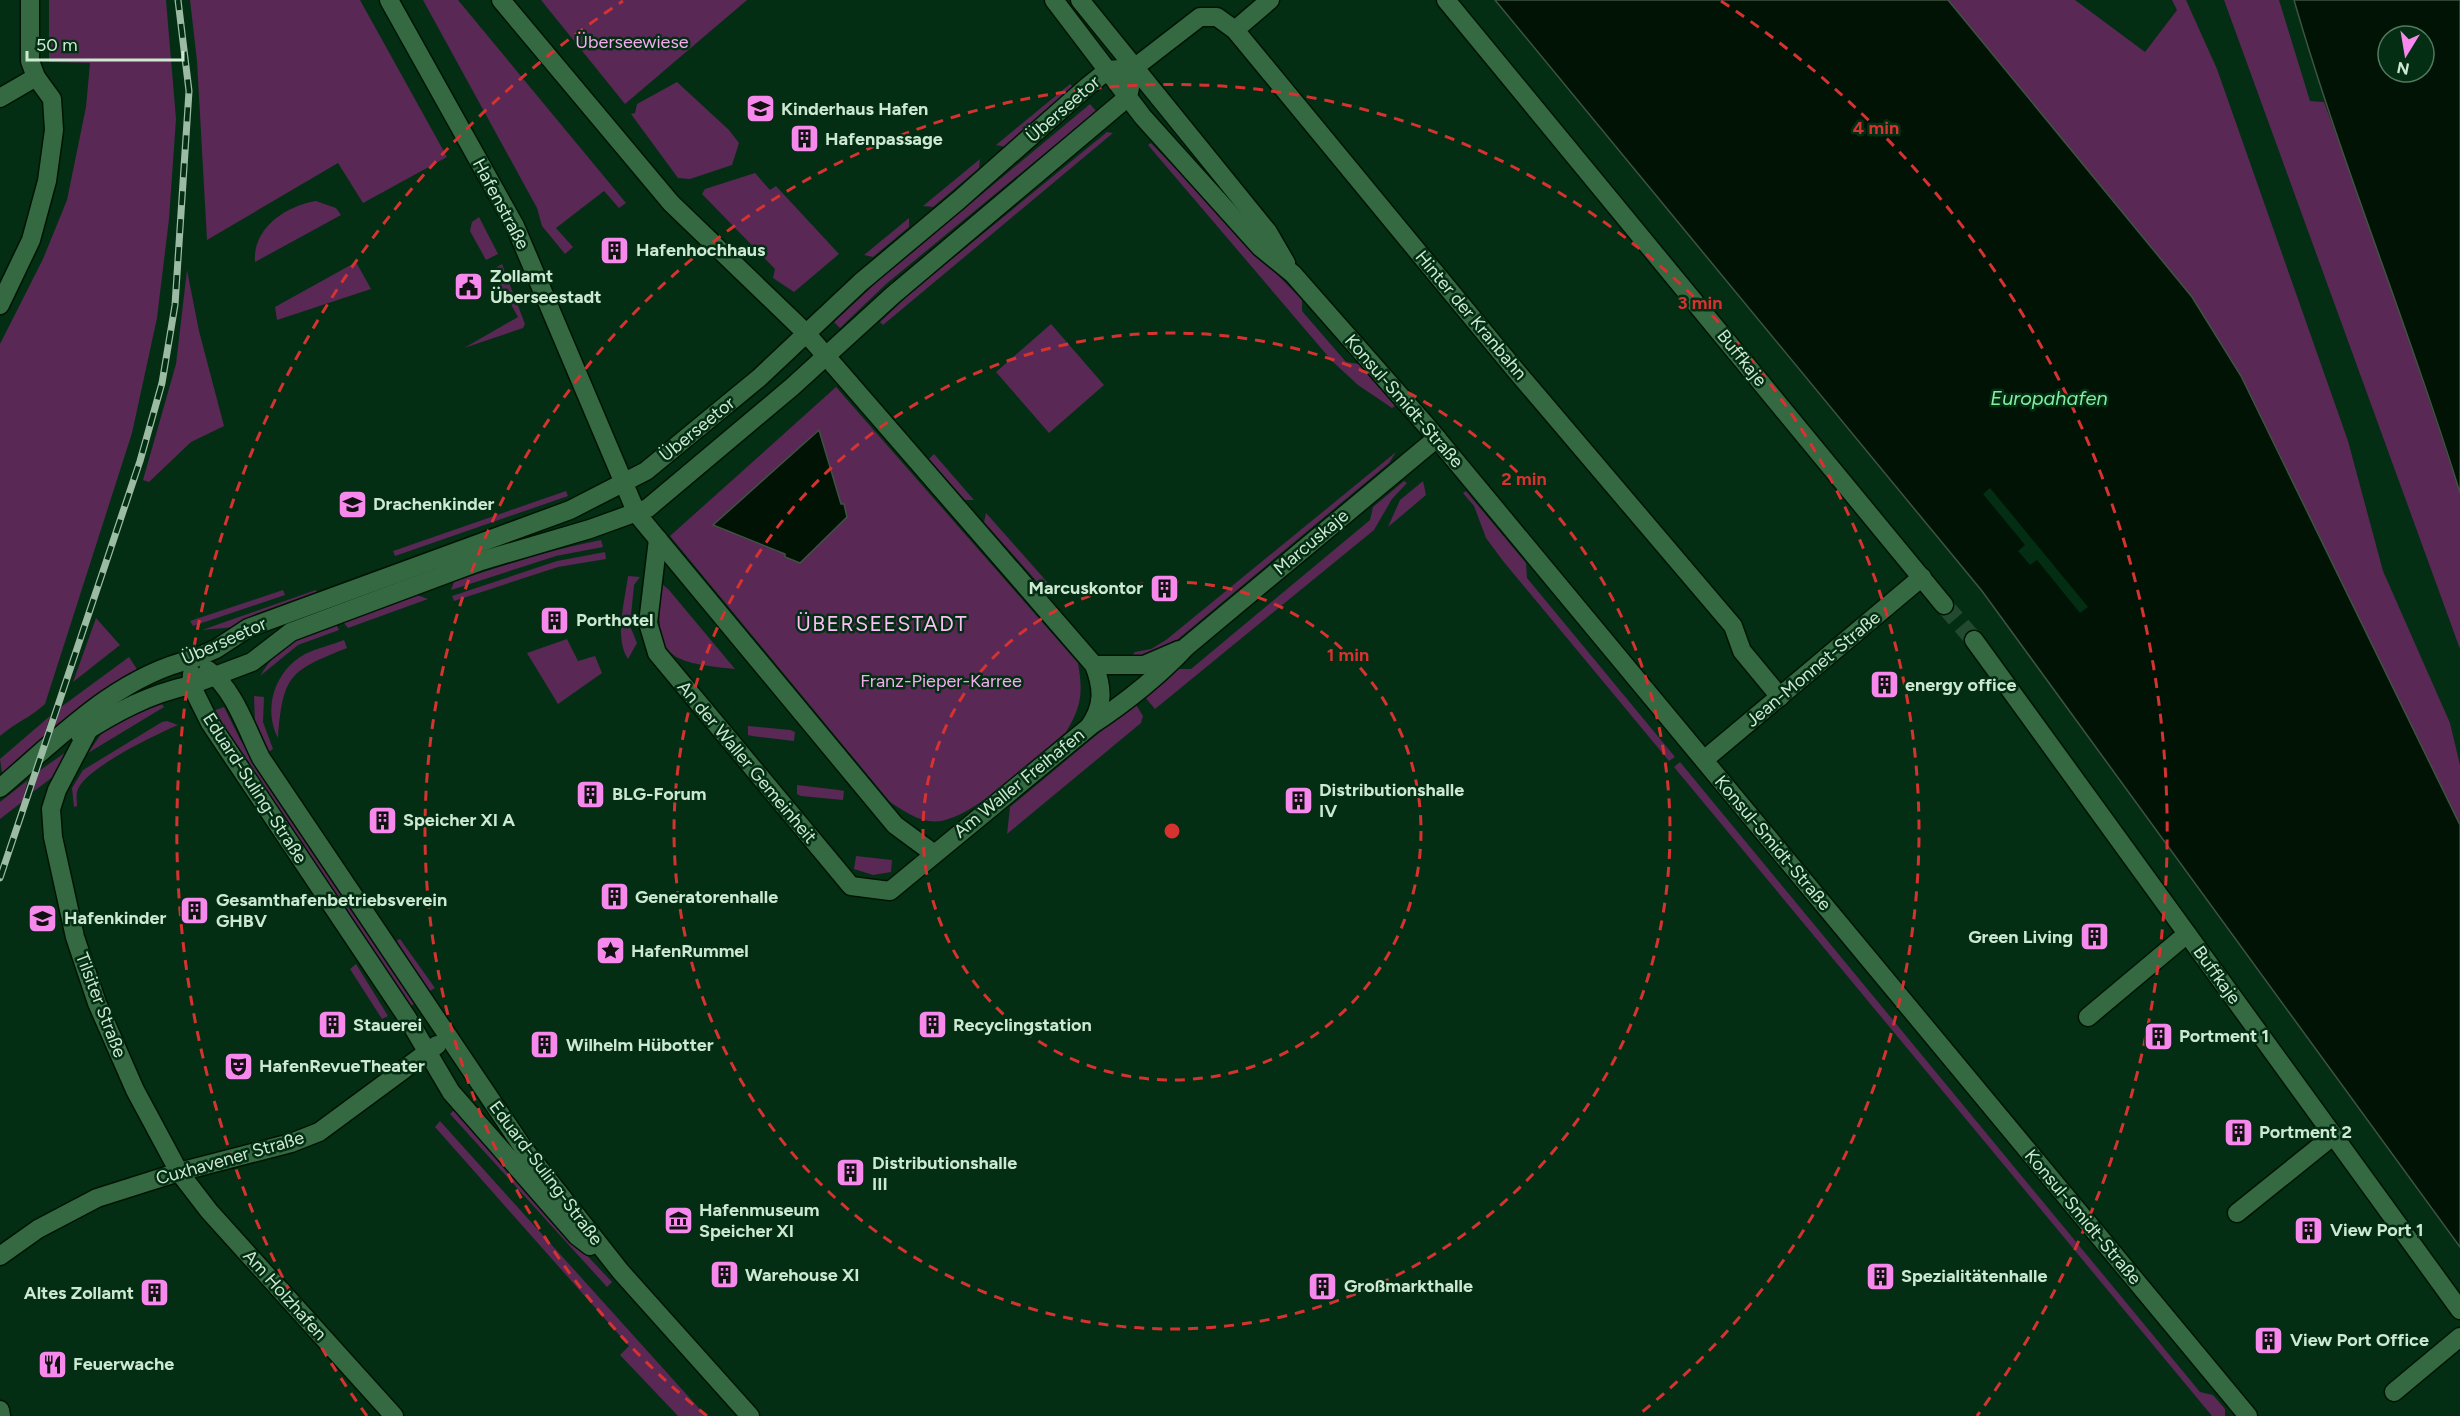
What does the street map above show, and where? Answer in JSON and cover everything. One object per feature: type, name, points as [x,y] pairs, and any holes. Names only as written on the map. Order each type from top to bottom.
[{"type":"street","points":[[0,305],[31,240],[47,181],[54,130],[52,99],[36,77],[30,61],[30,0]]},
{"type":"street","name":"Hafenstraße","points":[[389,0],[515,226],[625,483]]},
{"type":"street","points":[[501,0],[670,203],[806,333]]},
{"type":"street","name":"Konsul-Smidt-Straße","points":[[1054,0],[1128,97],[1260,247],[1293,274],[1437,438],[2248,1416]]},
{"type":"street","name":"Konsul-Smidt-Straße","points":[[1080,0],[1268,232],[1293,274]]},
{"type":"street","points":[[1234,30],[1270,0]]},
{"type":"street","name":"Buffkaje","points":[[1446,0],[1944,605]]},
{"type":"street","name":"Hinter der Kranbahn","points":[[1134,68],[1200,17],[1217,17],[1234,30],[1525,381],[1733,626],[1742,651],[1780,697]]},
{"type":"street","name":"Überseetor","points":[[1134,68],[1128,97],[893,295],[671,491],[637,514],[481,561],[291,632],[252,662],[191,685],[155,694],[125,707],[6,783],[85,715],[135,681],[169,664],[193,659],[216,649],[248,628],[542,521],[646,471],[759,378],[861,282],[1108,70],[1134,68]]},
{"type":"street","points":[[0,98],[36,77]]},
{"type":"street","name":"Am Waller Freihafen","points":[[806,333],[1094,665],[1102,686],[1097,716],[1089,727],[933,853]]},
{"type":"street","name":"Marcuskaje","points":[[1089,727],[1119,708],[1166,668],[1186,647],[1437,438]]},
{"type":"street","points":[[625,483],[637,514],[895,825],[933,853]]},
{"type":"street","name":"An der Waller Gemeinheit","points":[[658,539],[648,623],[657,653],[851,886],[890,891],[933,853]]},
{"type":"street","name":"Jean-Monnet-Straße","points":[[1704,760],[1922,577]]},
{"type":"street","name":"Buffkaje","points":[[1974,640],[2460,1310]]},
{"type":"street","name":"Marcuskaje","points":[[1094,665],[1144,665],[1186,647]]},
{"type":"street","points":[[191,685],[193,659]]},
{"type":"street","name":"Eduard-Suling-Straße","points":[[193,659],[217,676],[261,758],[524,1149],[621,1272],[750,1416]]},
{"type":"street","name":"Eduard-Suling-Straße","points":[[191,685],[210,723],[251,781],[428,1052],[451,1092],[492,1142],[577,1236],[621,1272]]},
{"type":"street","name":"Tilsiter Straße","points":[[90,729],[57,790],[51,809],[53,837],[75,937],[97,1003],[135,1090],[179,1172]]},
{"type":"street","points":[[2088,1017],[2187,934]]},
{"type":"street","name":"Cuxhavener Straße","points":[[0,1256],[38,1229],[97,1198],[179,1172],[291,1143],[319,1132],[448,1037]]},
{"type":"street","points":[[2237,1213],[2334,1135]]},
{"type":"street","name":"Am Holzhafen","points":[[179,1172],[209,1211],[394,1416]]},
{"type":"street","points":[[2394,1392],[2460,1337]]},
{"type":"street","points":[[0,1410],[2,1416]]},
{"type":"green space","points":[[49,0],[166,0],[176,119],[169,219],[157,318],[132,433],[45,704],[0,736],[0,344],[43,259],[67,200],[86,107],[90,63],[49,62]]},
{"type":"green space","points":[[190,0],[360,0],[447,157],[363,203],[338,163],[207,240],[197,61]]},
{"type":"green space","points":[[423,0],[458,0],[626,203],[619,208],[604,191],[556,228],[573,247],[565,254],[542,226],[537,208]]},
{"type":"green space","name":"Überseewiese","points":[[541,0],[747,0],[625,104]]},
{"type":"green space","points":[[1948,0],[2075,0],[2145,52],[2177,10],[2172,0],[2186,0],[2217,69],[2348,441],[2383,571],[2450,723],[2460,765],[2460,825],[2241,376],[2192,297]]},
{"type":"green space","points":[[2224,0],[2279,0],[2310,101],[2324,102],[2379,250],[2460,493],[2460,649]]},
{"type":"green space","points":[[677,82],[729,130],[739,143],[732,165],[690,179],[678,178],[631,114],[635,113],[637,104]]},
{"type":"green space","points":[[1070,84],[1072,86],[1064,97],[1005,147],[996,145]]},
{"type":"green space","points":[[1090,104],[1096,111],[886,284],[840,328],[834,322],[880,279]]},
{"type":"green space","points":[[1107,132],[1113,133],[883,325],[880,322],[913,291]]},
{"type":"green space","points":[[1151,143],[1302,300],[1302,311],[1346,362],[1359,364],[1395,406],[1392,408],[1358,385],[1332,361],[1148,145]]},
{"type":"green space","points":[[980,159],[979,168],[933,207],[923,206]]},
{"type":"green space","points":[[755,173],[770,190],[776,186],[839,254],[794,292],[773,278],[775,269],[702,194],[705,189]]},
{"type":"green space","points":[[316,201],[336,208],[341,215],[255,262],[255,250],[259,239],[273,221],[293,208]]},
{"type":"green space","points":[[479,217],[498,254],[486,260],[470,231],[472,222]]},
{"type":"green space","points":[[909,218],[909,227],[873,257],[864,255]]},
{"type":"green space","points":[[356,262],[371,289],[277,320],[275,307]]},
{"type":"green space","points":[[502,264],[525,324],[523,328],[464,348],[518,317],[492,270]]},
{"type":"green space","points":[[187,270],[199,331],[224,426],[191,442],[149,482],[143,480],[176,364]]},
{"type":"green space","points":[[1051,324],[1104,385],[1049,433],[996,372]]},
{"type":"green space","name":"Franz-Pieper-Karree","points":[[836,387],[1078,663],[1080,699],[1066,732],[989,797],[956,816],[941,821],[920,819],[890,802],[670,536]]},
{"type":"green space","points":[[1396,452],[1389,463],[1171,645],[1153,655],[1130,658],[1135,652],[1151,649],[1166,640]]},
{"type":"green space","points":[[934,454],[974,500],[965,500],[929,459]]},
{"type":"green space","points":[[1404,481],[1407,483],[1392,499],[1374,530],[1155,709],[1144,696],[1177,669],[1191,669],[1370,520],[1373,507]]},
{"type":"green space","points":[[1423,481],[1426,495],[1388,527],[1400,500]]},
{"type":"green space","points":[[566,491],[568,496],[395,556],[393,551]]},
{"type":"green space","points":[[1466,491],[1526,563],[1527,578],[1675,757],[1669,761],[1503,561],[1486,538],[1474,506],[1463,493]]},
{"type":"green space","points":[[986,513],[1056,592],[1047,593],[984,522]]},
{"type":"green space","points":[[601,540],[603,547],[556,556],[451,590],[454,582],[472,576],[545,553]]},
{"type":"green space","points":[[605,552],[606,559],[558,567],[454,601],[452,596],[557,561]]},
{"type":"green space","points":[[628,576],[640,577],[634,585],[630,626],[637,643],[628,659],[621,630]]},
{"type":"green space","points":[[661,583],[735,669],[692,663],[678,658],[669,651],[663,640],[660,626]]},
{"type":"green space","points":[[283,590],[285,595],[193,626],[190,621]]},
{"type":"green space","points":[[316,590],[320,596],[235,627],[202,630]]},
{"type":"green space","points":[[417,595],[428,599],[348,628],[343,622]]},
{"type":"green space","points":[[96,618],[120,645],[73,682]]},
{"type":"green space","points":[[336,624],[339,630],[298,645],[260,676],[276,655],[292,642]]},
{"type":"green space","points":[[567,639],[578,661],[595,656],[602,673],[558,704],[527,653]]},
{"type":"green space","points":[[344,640],[347,648],[313,663],[293,678],[283,700],[278,738],[274,727],[272,703],[279,680],[294,661],[305,654]]},
{"type":"green space","points":[[129,657],[138,671],[53,732],[61,707]]},
{"type":"green space","points":[[254,696],[264,697],[263,722],[273,749],[267,753],[255,724]]},
{"type":"green space","points":[[159,700],[164,707],[88,753],[108,724]]},
{"type":"green space","points":[[1135,703],[1143,716],[1141,723],[1007,834],[1010,807]]},
{"type":"green space","points":[[224,707],[240,739],[265,779],[419,1001],[409,1007],[366,939],[222,730],[213,711]]},
{"type":"green space","points":[[50,716],[43,740],[2,773],[0,759]]},
{"type":"green space","points":[[167,721],[178,725],[121,754],[82,783],[77,792],[77,806],[74,807],[72,788],[83,770]]},
{"type":"green space","points":[[748,726],[790,730],[795,732],[794,741],[748,735]]},
{"type":"green space","points":[[73,747],[54,776],[33,792],[39,771]]},
{"type":"green space","points":[[1680,762],[2200,1392],[2213,1395],[2225,1409],[2225,1416],[2212,1416],[1674,767]]},
{"type":"green space","points":[[28,780],[22,802],[0,819],[0,802]]},
{"type":"green space","points":[[797,785],[844,791],[843,800],[801,796],[797,794]]},
{"type":"green space","points":[[856,856],[892,860],[891,872],[873,875],[854,869]]},
{"type":"green space","points":[[400,939],[435,988],[428,992],[394,942]]},
{"type":"green space","points":[[356,964],[388,1016],[382,1019],[350,969]]},
{"type":"green space","points":[[455,1109],[525,1190],[612,1282],[607,1287],[450,1114]]},
{"type":"green space","points":[[440,1121],[706,1416],[678,1416],[620,1355],[629,1346],[435,1127]]},
{"type":"water","name":"Europahafen","points":[[1495,0],[1948,0],[2192,297],[2241,376],[2460,825],[2460,1247],[1982,591]]},
{"type":"water","points":[[2294,0],[2460,0],[2460,493],[2419,369],[2333,124]]},
{"type":"water","points":[[819,430],[847,517],[800,563],[785,557],[785,554],[713,525]]},
{"type":"pier","points":[[1990,488],[2088,607],[2080,613],[2037,560],[2030,565],[2018,551],[2025,545],[1983,494]]},
{"type":"tunnel","points":[[1944,605],[1974,640]]},
{"type":"railway","points":[[0,878],[140,461],[162,383],[175,305],[189,91],[178,0]]},
{"type":"place","name":"Kinderhaus Hafen","points":[[760,109]]},
{"type":"place","name":"Hafenpassage","points":[[804,139]]},
{"type":"place","name":"Hafenhochhaus","points":[[615,250]]},
{"type":"place","name":"Zollamt Überseestadt","points":[[469,286]]},
{"type":"place","name":"Drachenkinder","points":[[352,504]]},
{"type":"place","name":"Marcuskontor","points":[[1164,588]]},
{"type":"place","name":"Porthotel","points":[[555,620]]},
{"type":"place","name":"energy office","points":[[1884,685]]},
{"type":"place","name":"BLG-Forum","points":[[591,794]]},
{"type":"place","name":"Distributionshalle IV","points":[[1298,800]]},
{"type":"place","name":"Speicher XI A","points":[[382,820]]},
{"type":"place","name":"Generatorenhalle","points":[[614,897]]},
{"type":"place","name":"Gesamthafenbetriebsverein GHBV","points":[[195,910]]},
{"type":"place","name":"Hafenkinder","points":[[43,918]]},
{"type":"place","name":"Green Living","points":[[2094,937]]},
{"type":"place","name":"HafenRummel","points":[[610,951]]},
{"type":"place","name":"Stauerei","points":[[332,1025]]},
{"type":"place","name":"Recyclingstation","points":[[932,1025]]},
{"type":"place","name":"Portment 1","points":[[2158,1036]]},
{"type":"place","name":"Wilhelm Hübotter","points":[[545,1045]]},
{"type":"place","name":"HafenRevueTheater","points":[[238,1066]]},
{"type":"place","name":"Portment 2","points":[[2238,1132]]},
{"type":"place","name":"Distributionshalle III","points":[[851,1173]]},
{"type":"place","name":"Hafenmuseum Speicher XI","points":[[678,1220]]},
{"type":"place","name":"View Port 1","points":[[2309,1230]]},
{"type":"place","name":"Warehouse XI","points":[[724,1275]]},
{"type":"place","name":"Spezialitätenhalle","points":[[1880,1276]]},
{"type":"place","name":"Großmarkthalle","points":[[1323,1286]]},
{"type":"place","name":"Altes Zollamt","points":[[155,1293]]},
{"type":"place","name":"View Port Office","points":[[2269,1340]]},
{"type":"place","name":"Feuerwache","points":[[52,1364]]},
{"type":"district","name":"ÜBERSEESTADT","points":[[882,623]]}]
